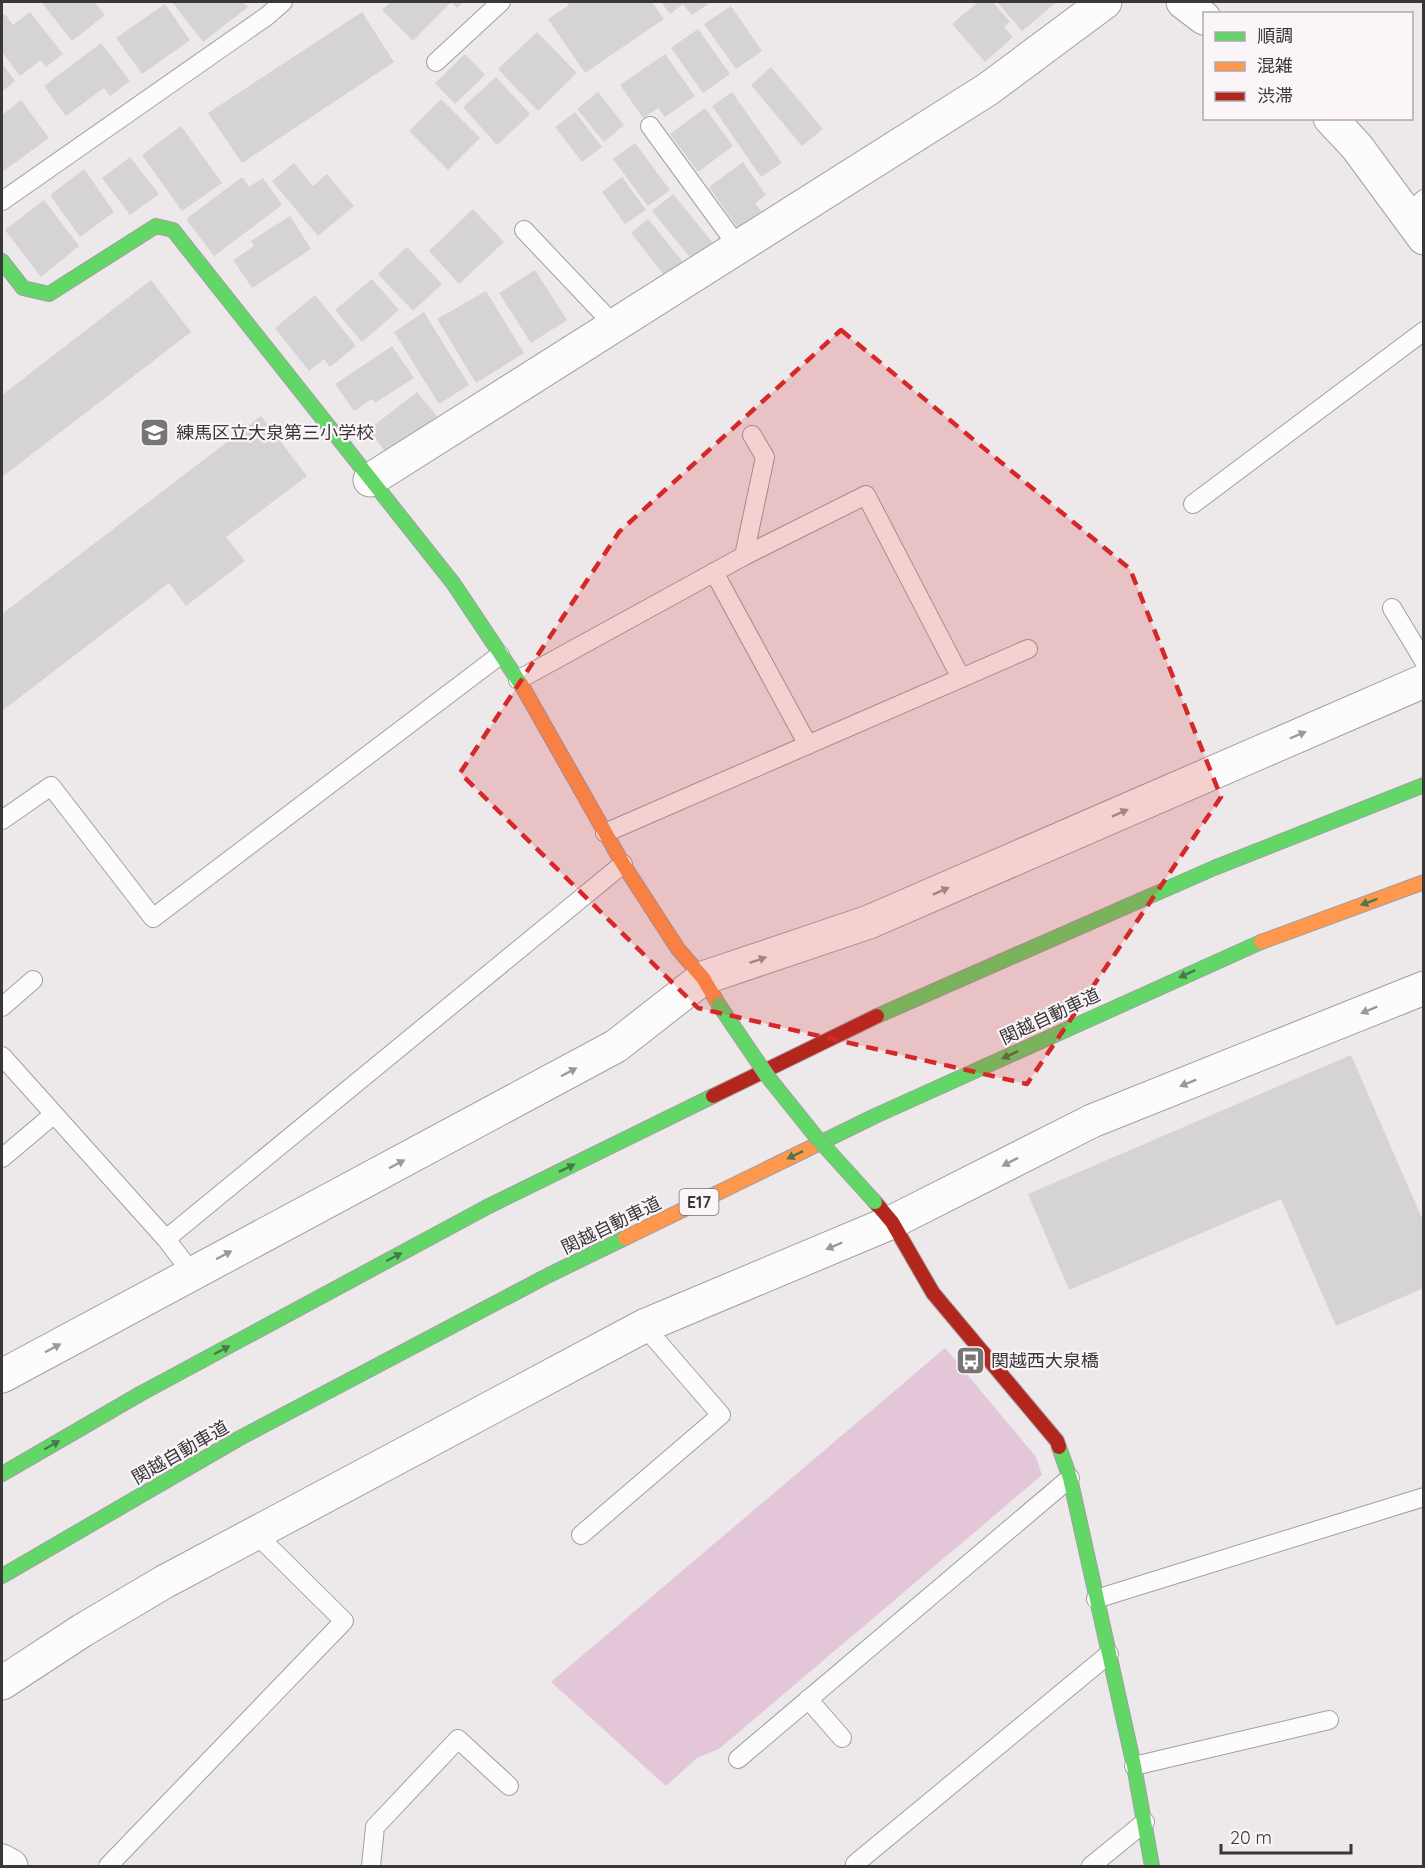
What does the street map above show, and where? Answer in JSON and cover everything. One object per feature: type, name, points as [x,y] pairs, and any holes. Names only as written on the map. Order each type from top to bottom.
[{"type":"main road","points":[[2,261],[23,288],[49,294],[156,226],[173,230],[453,583],[518,680],[623,864],[678,949],[711,992],[768,1077],[817,1138],[883,1212],[933,1293],[1057,1441],[1070,1478],[1134,1766],[1152,1866]]},
{"type":"main road","points":[[2,1474],[140,1394],[487,1207],[872,1018],[1214,868],[1424,785]]},
{"type":"main road","name":"関越自動車道","points":[[2,1576],[238,1440],[549,1275],[875,1116],[1231,954],[1424,882]]},
{"type":"street","points":[[370,480],[988,89],[1105,2]]},
{"type":"street","points":[[1183,2],[1203,17]]},
{"type":"street","points":[[1332,120],[1418,217]]},
{"type":"street","points":[[2,1376],[616,1046],[711,992],[1424,681]]},
{"type":"street","points":[[2,1683],[83,1630],[154,1588],[644,1326],[883,1212],[1092,1121],[1424,988]]},
{"type":"street","points":[[2,1861],[10,1866]]},
{"type":"lane","points":[[2,201],[267,16],[283,2]]},
{"type":"lane","points":[[436,63],[501,2]]},
{"type":"lane","points":[[650,126],[739,248]]},
{"type":"lane","points":[[524,230],[615,326]]},
{"type":"lane","points":[[1192,504],[1424,331]]},
{"type":"lane","points":[[744,556],[765,457],[752,435]]},
{"type":"lane","points":[[518,680],[744,556],[866,495],[962,678]]},
{"type":"lane","points":[[714,572],[808,745]]},
{"type":"lane","points":[[1392,608],[1424,662]]},
{"type":"lane","points":[[605,833],[1028,649]]},
{"type":"lane","points":[[2,820],[51,786],[153,918],[500,655]]},
{"type":"lane","points":[[166,1239],[623,864]]},
{"type":"lane","points":[[2,1007],[33,980]]},
{"type":"lane","points":[[2,1056],[166,1239],[192,1273]]},
{"type":"lane","points":[[2,1158],[53,1115]]},
{"type":"lane","points":[[581,1535],[721,1415],[644,1326]]},
{"type":"lane","points":[[738,1759],[1070,1478]]},
{"type":"lane","points":[[1096,1599],[1424,1497]]},
{"type":"lane","points":[[108,1866],[344,1621],[255,1533]]},
{"type":"lane","points":[[855,1864],[1109,1654]]},
{"type":"lane","points":[[808,1699],[842,1738]]},
{"type":"lane","points":[[1134,1766],[1329,1720]]},
{"type":"lane","points":[[372,1866],[375,1827],[458,1739],[509,1786]]},
{"type":"lane","points":[[1091,1866],[1145,1822]]},
{"type":"highlighted area","points":[[841,330],[1130,569],[1221,797],[1027,1084],[698,1008],[460,773],[619,532]]},
{"type":"shaded area","points":[[945,1348],[1036,1457],[1042,1475],[719,1749],[697,1758],[666,1786],[551,1682]]},
{"type":"building","points":[[95,2],[105,15],[72,41],[42,3]]},
{"type":"building","points":[[172,2],[243,2],[248,7],[203,42]]},
{"type":"building","points":[[391,2],[451,2],[413,41],[382,10]]},
{"type":"building","points":[[451,2],[463,2],[457,8]]},
{"type":"building","points":[[566,2],[652,2],[664,19],[585,73],[548,19],[569,5]]},
{"type":"building","points":[[661,2],[711,2],[692,15],[683,4],[670,14]]},
{"type":"building","points":[[978,2],[993,2],[1010,22],[1004,27],[1013,37],[985,62],[952,24]]},
{"type":"building","points":[[997,2],[1057,2],[1022,31]]},
{"type":"building","points":[[165,4],[190,40],[142,74],[116,38]]},
{"type":"building","points":[[731,6],[762,51],[736,69],[704,24]]},
{"type":"building","points":[[30,12],[63,54],[46,67],[41,60],[20,76],[2,52],[2,16],[5,14],[13,25]]},
{"type":"building","points":[[362,12],[394,62],[242,163],[208,113]]},
{"type":"building","points":[[698,29],[730,74],[703,93],[671,48]]},
{"type":"building","points":[[537,32],[577,73],[538,111],[498,69]]},
{"type":"building","points":[[101,43],[130,81],[110,96],[104,88],[66,116],[44,86]]},
{"type":"building","points":[[465,54],[485,75],[455,104],[435,83]]},
{"type":"building","points":[[665,54],[695,96],[665,117],[658,108],[643,118],[620,85]]},
{"type":"building","points":[[2,63],[15,81],[2,92]]},
{"type":"building","points":[[771,67],[823,129],[802,146],[751,85]]},
{"type":"building","points":[[496,77],[530,114],[497,145],[463,107]]},
{"type":"building","points":[[598,92],[624,125],[604,142],[577,109]]},
{"type":"building","points":[[732,92],[782,163],[761,177],[712,106]]},
{"type":"building","points":[[441,99],[480,138],[448,170],[409,131]]},
{"type":"building","points":[[21,100],[49,138],[2,172],[2,115]]},
{"type":"building","points":[[705,108],[733,146],[698,172],[670,134]]},
{"type":"building","points":[[575,112],[602,147],[582,162],[555,127]]},
{"type":"building","points":[[181,126],[222,183],[182,211],[142,155]]},
{"type":"building","points":[[635,143],[670,190],[648,206],[613,159]]},
{"type":"building","points":[[130,157],[159,194],[130,215],[102,178]]},
{"type":"building","points":[[743,162],[766,195],[755,203],[761,211],[738,228],[709,187]]},
{"type":"building","points":[[294,163],[313,186],[327,174],[354,206],[318,236],[272,181]]},
{"type":"building","points":[[84,169],[114,212],[80,237],[50,195]]},
{"type":"building","points":[[242,177],[249,187],[263,178],[282,205],[214,256],[186,219]]},
{"type":"building","points":[[622,177],[646,210],[625,224],[602,192]]},
{"type":"building","points":[[673,194],[713,243],[692,260],[652,211]]},
{"type":"building","points":[[44,200],[79,246],[41,277],[5,230]]},
{"type":"building","points":[[473,209],[504,242],[459,284],[429,251]]},
{"type":"building","points":[[290,216],[311,249],[252,288],[233,260],[254,246],[251,241]]},
{"type":"building","points":[[648,219],[683,262],[665,276],[631,233]]},
{"type":"building","points":[[407,247],[442,284],[413,311],[378,274]]},
{"type":"building","points":[[535,270],[567,320],[531,343],[499,293]]},
{"type":"building","points":[[372,279],[399,310],[362,342],[335,310]]},
{"type":"building","points":[[151,280],[191,332],[2,477],[2,395]]},
{"type":"building","points":[[486,291],[524,353],[476,383],[437,319]]},
{"type":"building","points":[[315,295],[356,346],[330,367],[324,359],[309,371],[275,328]]},
{"type":"building","points":[[424,312],[469,385],[439,404],[394,332]]},
{"type":"building","points":[[392,346],[414,378],[375,403],[372,399],[354,411],[335,384]]},
{"type":"building","points":[[417,392],[437,416],[388,455],[368,430]]},
{"type":"building","points":[[261,416],[307,476],[226,537],[245,561],[186,606],[169,583],[2,711],[2,614]]},
{"type":"building","points":[[1351,1055],[1424,1223],[1424,1288],[1336,1326],[1281,1199],[1069,1290],[1028,1194]]},
{"type":"traffic: fast","points":[[2,261],[23,288],[49,294],[156,226],[173,230],[453,583],[522,686]]},
{"type":"traffic: fast","points":[[877,1016],[1214,868],[1424,785]]},
{"type":"traffic: fast","points":[[820,1143],[1261,942]]},
{"type":"traffic: fast","points":[[719,1005],[768,1077],[817,1138],[875,1202]]},
{"type":"traffic: fast","points":[[2,1474],[140,1394],[487,1207],[713,1096]]},
{"type":"traffic: fast","points":[[2,1576],[238,1439],[549,1275],[625,1238]]},
{"type":"traffic: fast","points":[[1059,1447],[1070,1478],[1134,1766],[1152,1866]]},
{"type":"traffic: slow","points":[[522,686],[623,864],[678,949],[703,978],[719,1005]]},
{"type":"traffic: slow","points":[[1261,942],[1424,882]]},
{"type":"traffic: slow","points":[[625,1238],[820,1143]]},
{"type":"traffic: jam","points":[[713,1096],[877,1016]]},
{"type":"traffic: jam","points":[[875,1202],[892,1222],[933,1293],[1057,1441],[1059,1447]]},
{"type":"place","name":"練馬区立大泉第三小学校","points":[[155,432]]},
{"type":"place","name":"関越西大泉橋","points":[[970,1360]]}]
